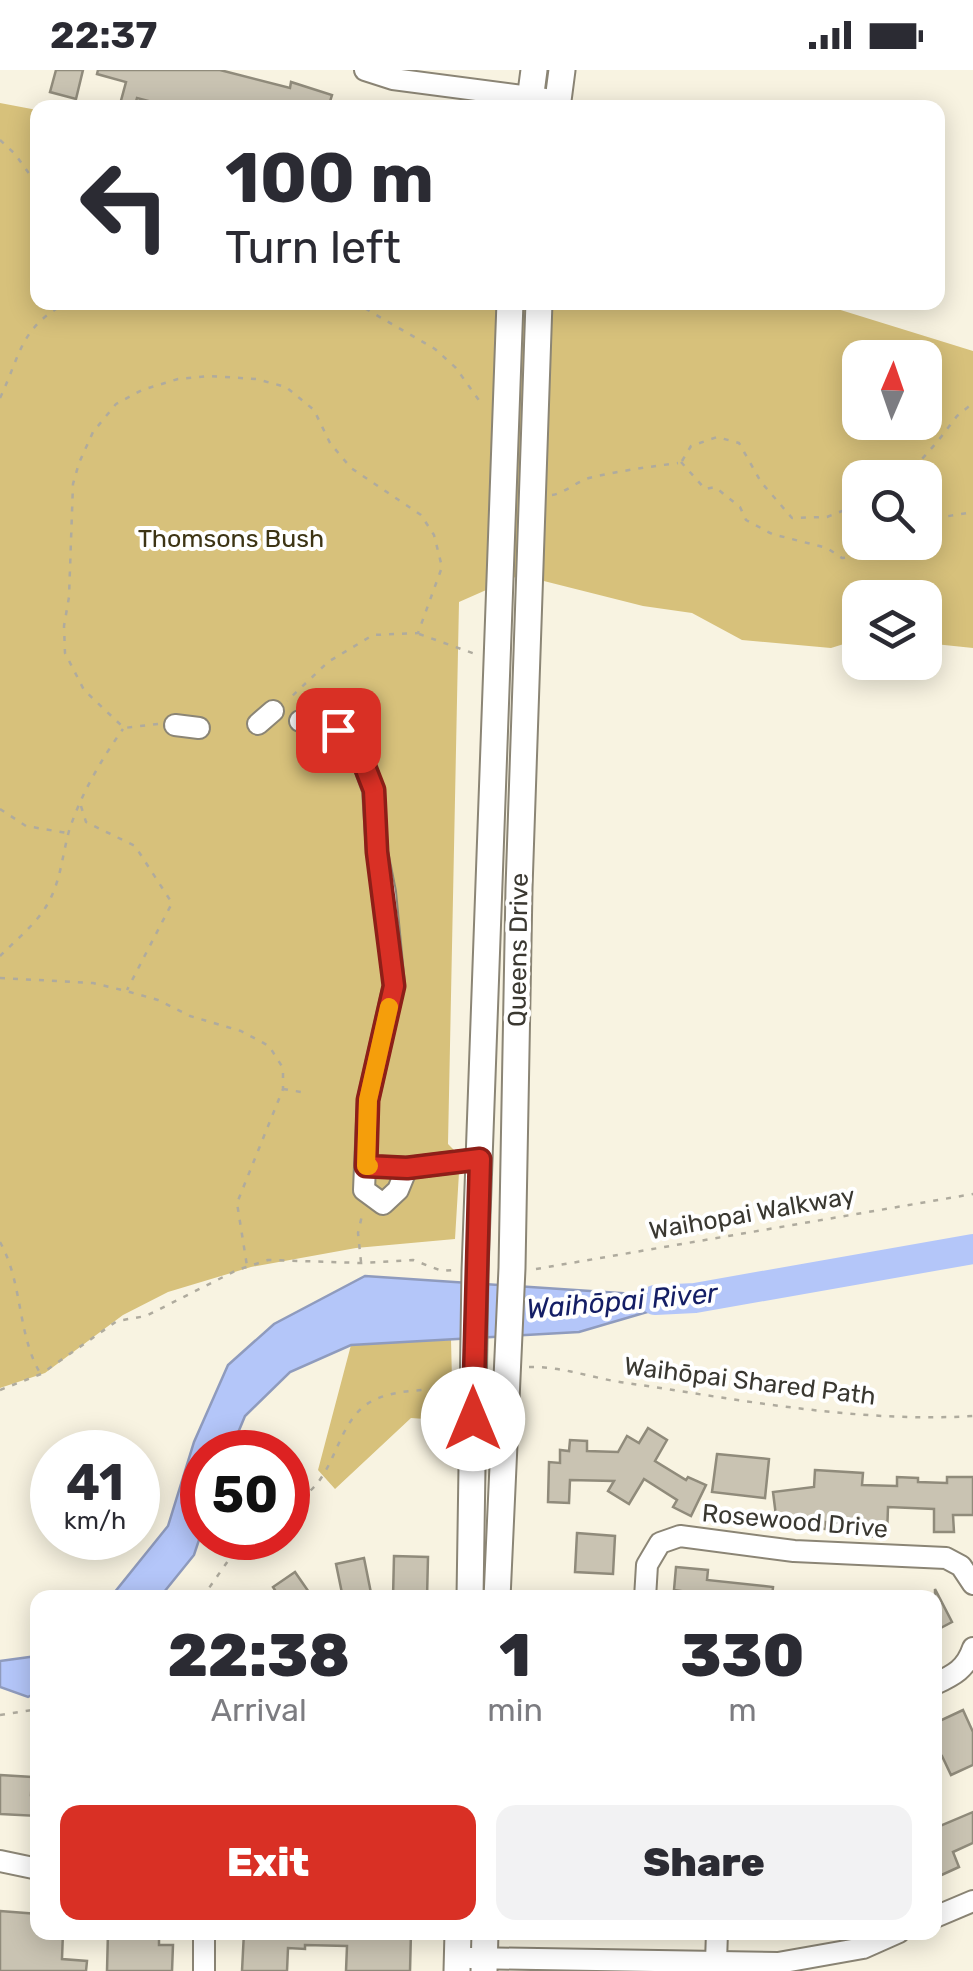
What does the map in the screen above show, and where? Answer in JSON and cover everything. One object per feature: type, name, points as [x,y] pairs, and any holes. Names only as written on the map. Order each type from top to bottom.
[{"type":"main road","points":[[530,100],[534,70]]},
{"type":"main road","points":[[558,100],[562,70]]},
{"type":"main road","name":"Queens Drive","points":[[470,1590],[474,1340],[465,1271],[480,1159],[510,310]]},
{"type":"main road","name":"Queens Drive","points":[[497,1590],[509,1342],[525,1269],[518,888],[538,310]]},
{"type":"main road","points":[[488,887],[518,888]]},
{"type":"street","points":[[365,70],[393,79],[518,100]]},
{"type":"street","points":[[300,721],[338,730],[360,754],[374,790],[377,852],[394,986],[368,1100],[364,1190],[382,1204],[398,1190],[407,1168]]},
{"type":"street","points":[[175,725],[199,728]]},
{"type":"street","points":[[366,1166],[407,1168],[480,1159]]},
{"type":"street","name":"Rosewood Drive","points":[[645,1590],[647,1564],[660,1543],[680,1536],[794,1551],[946,1558],[961,1566],[973,1584]]},
{"type":"street","points":[[942,1681],[957,1674],[968,1662],[973,1648]]},
{"type":"street","points":[[0,1861],[30,1867]]},
{"type":"street","points":[[942,1914],[973,1901]]},
{"type":"street","points":[[204,1940],[204,1971]]},
{"type":"street","points":[[716,1962],[717,1940]]},
{"type":"street","points":[[457,1954],[637,1965],[778,1962],[863,1948],[881,1940]]},
{"type":"path","points":[[0,140],[30,175]]},
{"type":"path","points":[[1,398],[23,339],[53,310]]},
{"type":"path","points":[[368,310],[435,349],[456,368],[483,406],[506,409]]},
{"type":"path","points":[[124,728],[84,690],[65,653],[64,626],[74,484],[79,464],[104,418],[116,404],[142,390],[210,376],[256,379],[286,387],[314,410],[330,443],[351,468],[421,515],[434,535],[442,568],[418,634]]},
{"type":"path","points":[[922,460],[957,416],[973,403]]},
{"type":"path","points":[[681,462],[691,446],[718,437],[739,444],[760,482],[792,518],[827,517],[842,511]]},
{"type":"path","points":[[530,493],[557,495],[582,480],[681,462]]},
{"type":"path","points":[[681,462],[704,489],[714,487],[740,507],[746,520],[772,534],[827,548],[842,558]]},
{"type":"path","points":[[942,518],[973,512]]},
{"type":"path","points":[[266,717],[297,695],[328,662],[373,636],[418,634],[498,662]]},
{"type":"path","points":[[0,956],[42,912],[65,860],[69,833],[80,804],[110,746],[124,728],[148,723],[175,725]]},
{"type":"path","points":[[80,804],[86,822],[135,846],[172,904],[126,991]]},
{"type":"path","points":[[0,809],[26,826],[69,833]]},
{"type":"path","points":[[0,978],[93,983],[126,991],[241,1031],[269,1046],[282,1068],[282,1089],[238,1203],[247,1266]]},
{"type":"path","points":[[282,1089],[301,1092]]},
{"type":"path","points":[[362,1263],[358,1233],[364,1190]]},
{"type":"path","name":"Waihopai Walkway","points":[[525,1269],[973,1194]]},
{"type":"path","points":[[0,1242],[13,1265],[32,1359],[40,1374]]},
{"type":"path","points":[[0,1390],[68,1358],[107,1326],[146,1316],[247,1266],[281,1259],[362,1263],[413,1260],[442,1271],[465,1271]]},
{"type":"path","name":"Waihōpai Shared Path","points":[[523,1367],[544,1366],[621,1383],[914,1420],[973,1416]]},
{"type":"path","points":[[310,1489],[332,1462],[352,1418],[364,1406],[395,1393],[453,1389]]},
{"type":"path","points":[[208,1590],[229,1560]]},
{"type":"path","points":[[0,1715],[30,1710]]},
{"type":"green space","name":"Thomsons Bush","points":[[0,103],[30,109],[30,310],[841,310],[937,340],[842,340],[842,440],[942,440],[942,341],[973,351],[973,648],[942,645],[942,580],[842,580],[842,645],[831,648],[742,640],[692,613],[643,606],[520,575],[459,602],[448,1144],[460,1156],[455,1239],[356,1248],[251,1267],[168,1292],[123,1315],[45,1373],[0,1388]]},
{"type":"green space","points":[[451,1340],[453,1421],[411,1418],[335,1489],[318,1470],[351,1345]]},
{"type":"water","points":[[365,1276],[695,1298],[579,1332],[351,1345],[290,1372],[245,1416],[239,1430],[199,1430],[228,1365],[274,1324]]},
{"type":"water","points":[[180,1487],[180,1560],[190,1560],[166,1590],[116,1590],[141,1560],[160,1560],[160,1536],[168,1526]]},
{"type":"water","points":[[30,1657],[30,1696],[0,1687],[0,1661]]},
{"type":"building","points":[[56,70],[83,70],[76,99],[50,92]]},
{"type":"building","points":[[98,70],[220,70],[290,88],[291,82],[332,95],[330,100],[121,100],[126,82],[97,74]]},
{"type":"building","points":[[648,1428],[667,1440],[655,1461],[686,1480],[688,1477],[706,1485],[691,1516],[673,1507],[677,1500],[644,1479],[629,1504],[608,1491],[614,1481],[570,1480],[569,1503],[548,1502],[549,1462],[560,1463],[560,1450],[569,1451],[570,1440],[587,1441],[587,1451],[618,1452],[627,1436],[639,1443]]},
{"type":"building","points":[[717,1454],[769,1459],[765,1498],[712,1492]]},
{"type":"building","points":[[815,1470],[863,1473],[862,1485],[897,1486],[897,1477],[947,1483],[947,1477],[973,1477],[973,1515],[953,1515],[954,1532],[934,1532],[934,1509],[888,1507],[887,1537],[865,1536],[865,1525],[826,1522],[826,1529],[807,1527],[808,1520],[777,1524],[773,1492],[814,1487]]},
{"type":"building","points":[[577,1533],[615,1536],[613,1574],[575,1572]]},
{"type":"building","points":[[394,1556],[428,1557],[427,1590],[393,1590]]},
{"type":"building","points":[[364,1558],[370,1590],[341,1590],[336,1564]]},
{"type":"building","points":[[676,1567],[708,1570],[707,1580],[773,1587],[773,1590],[674,1590]]},
{"type":"building","points":[[295,1572],[307,1590],[275,1590],[273,1587]]},
{"type":"building","points":[[942,1603],[952,1622],[942,1627]]},
{"type":"building","points":[[963,1710],[973,1732],[973,1765],[951,1775],[942,1756],[942,1720]]},
{"type":"building","points":[[0,1775],[30,1777],[30,1816],[0,1814]]},
{"type":"building","points":[[973,1812],[973,1843],[953,1852],[959,1867],[942,1875],[942,1825]]},
{"type":"building","points":[[0,1911],[30,1913],[30,1940],[63,1940],[62,1959],[87,1961],[86,1971],[0,1971]]},
{"type":"building","points":[[108,1940],[159,1940],[159,1945],[173,1945],[172,1971],[107,1971]]},
{"type":"building","points":[[244,1940],[411,1940],[410,1971],[346,1971],[347,1946],[305,1945],[305,1949],[288,1948],[287,1971],[242,1971]]},
{"type":"waterway","name":"Waihōpai River","points":[[655,1300],[695,1298],[973,1249]]},
{"type":"slow traffic","points":[[369,1166],[368,1100],[389,1007]]},
{"type":"route","points":[[338,730],[360,754],[374,790],[377,852],[394,986],[368,1100],[366,1166],[407,1168],[480,1159],[473,1419]]}]
